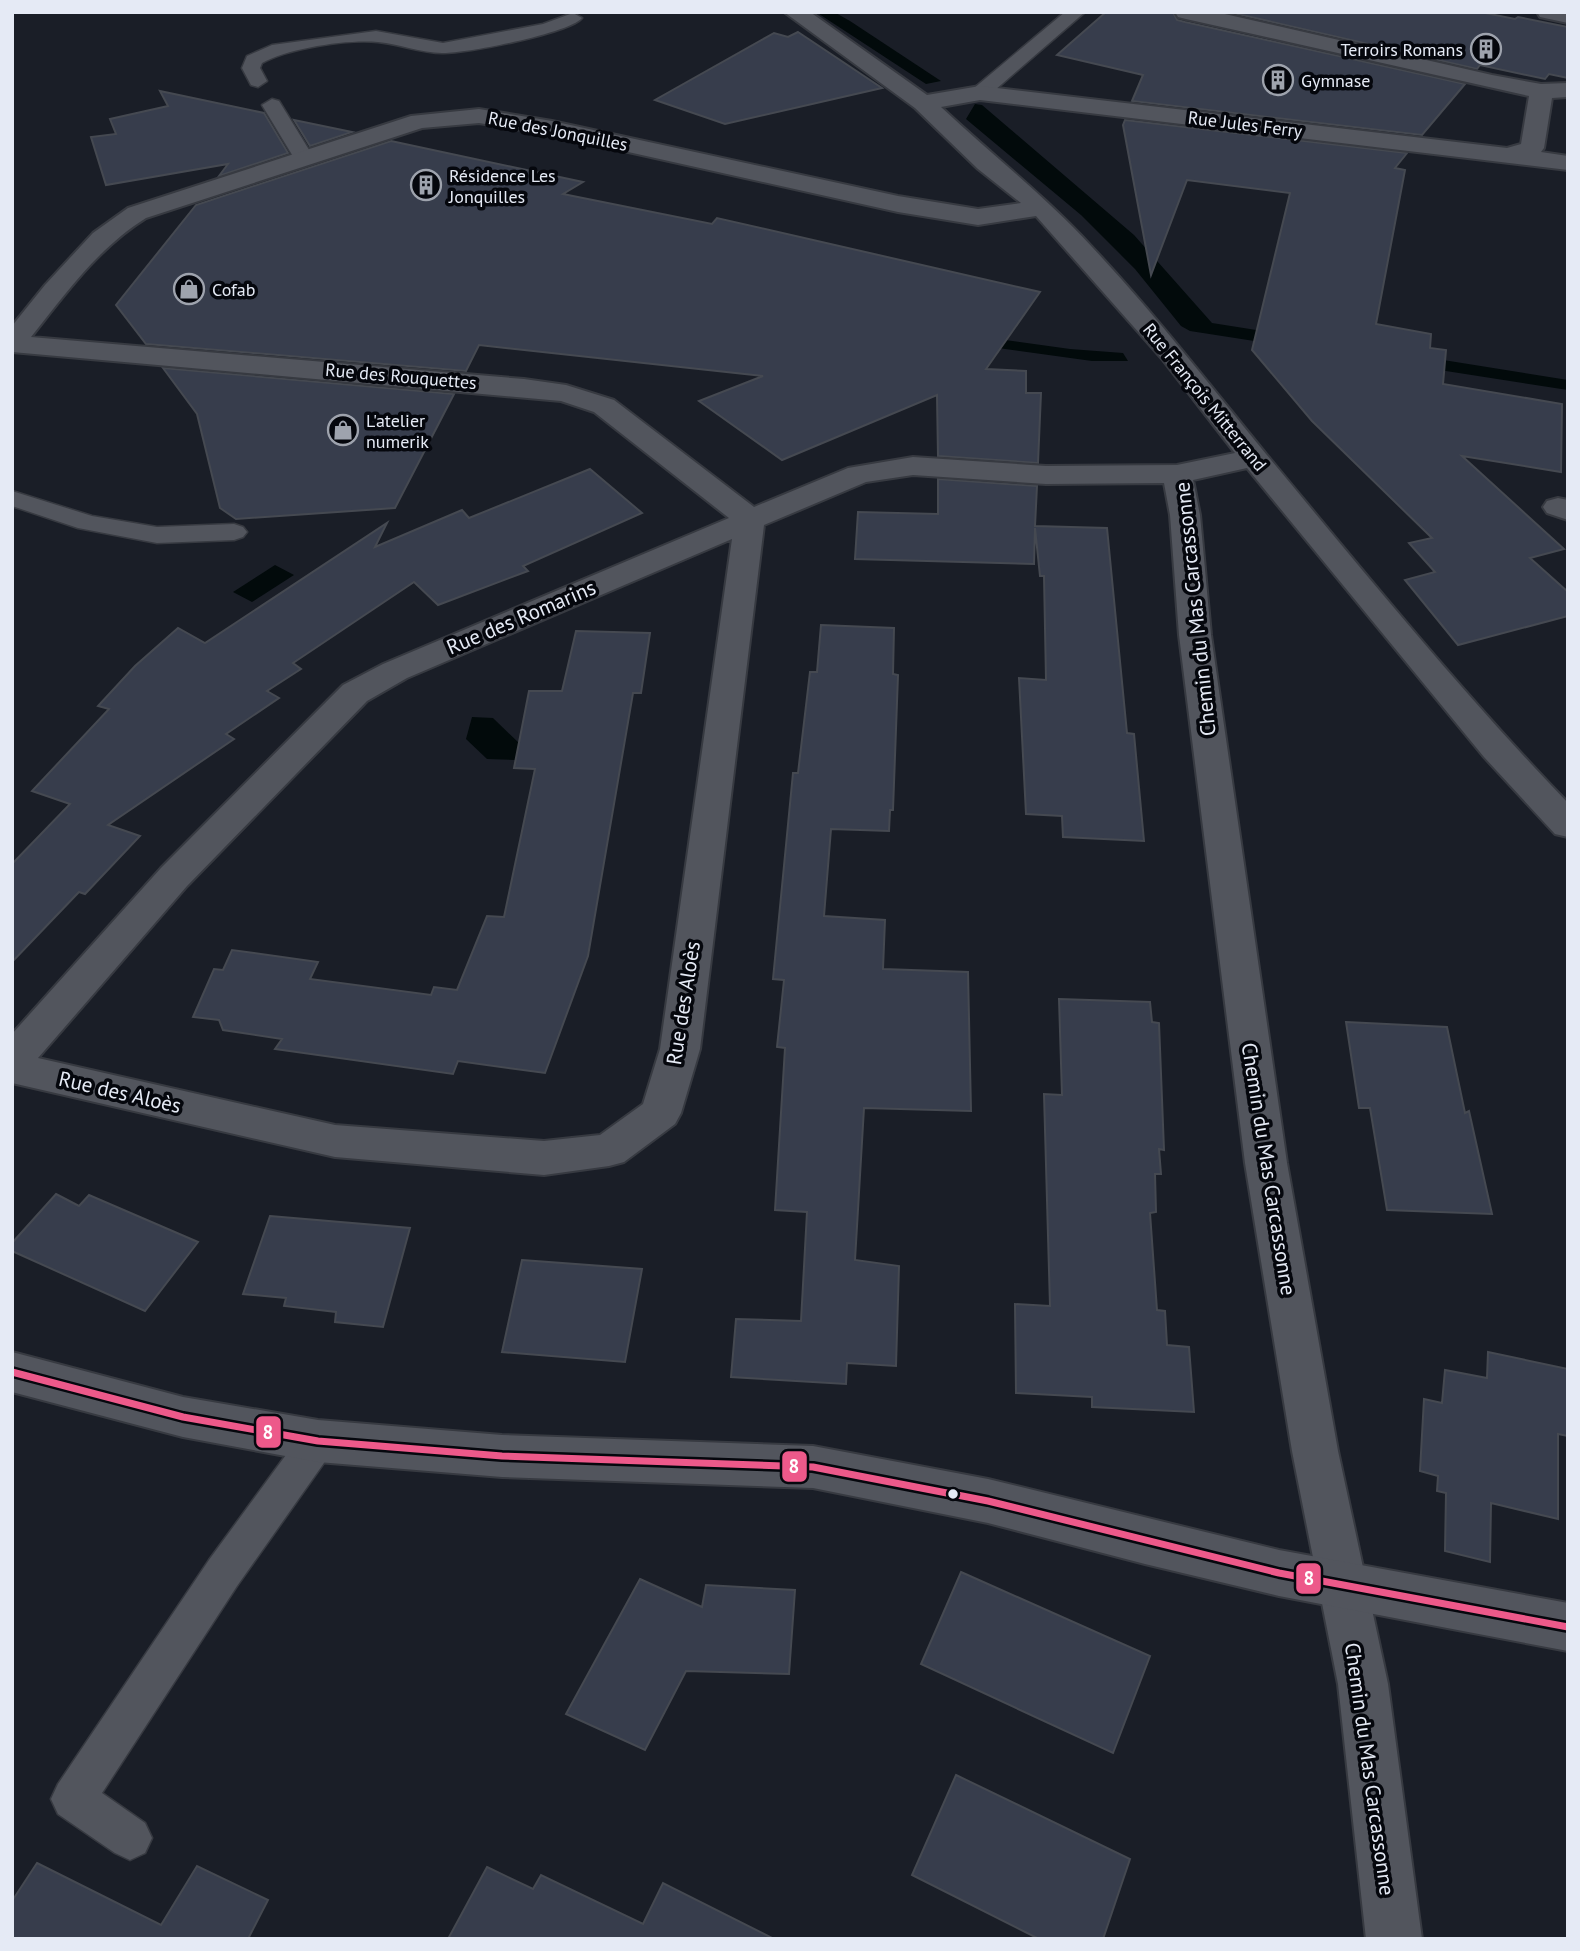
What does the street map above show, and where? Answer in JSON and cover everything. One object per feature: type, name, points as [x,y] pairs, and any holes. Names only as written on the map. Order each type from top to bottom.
[{"type":"street","points":[[1186,12],[1541,91],[1568,90]]},
{"type":"street","points":[[1548,12],[1568,17]]},
{"type":"street","name":"Rue François Mitterrand","points":[[801,13],[923,103],[987,164],[1042,208],[1172,354],[1254,458],[1496,749],[1566,820]]},
{"type":"street","points":[[1504,156],[1519,154],[1532,148],[1541,91]]},
{"type":"street","name":"Rue Jules Ferry","points":[[923,103],[980,93],[1568,163]]},
{"type":"street","name":"Rue des Jonquilles","points":[[12,344],[97,242],[116,224],[137,213],[419,121],[479,116],[552,128],[978,217],[1042,208]]},
{"type":"street","name":"Rue des Rouquettes","points":[[12,344],[524,387],[565,393],[604,406],[750,519]]},
{"type":"street","name":"Chemin du Mas Carcassonne","points":[[1254,458],[1177,474],[1185,515],[1195,635],[1266,1163],[1340,1586],[1363,1685],[1394,1939]]},
{"type":"street","name":"Rue des Romarins","points":[[12,1061],[174,877],[355,693],[395,671],[859,474],[913,466],[1046,475],[1177,474]]},
{"type":"street","name":"Rue des Aloès","points":[[12,1068],[335,1142],[544,1158],[609,1150],[661,1113],[680,1049],[750,519]]},
{"type":"street","points":[[12,1372],[183,1417],[318,1441],[502,1456],[813,1467],[988,1501],[1145,1542],[1340,1586],[1568,1627]]},
{"type":"lane","points":[[980,93],[1076,12]]},
{"type":"lane","points":[[258,80],[251,68],[254,60],[272,50],[376,36],[443,48],[548,29],[573,18]]},
{"type":"lane","points":[[272,104],[304,158]]},
{"type":"lane","points":[[12,498],[87,523],[157,535],[234,532]]},
{"type":"lane","points":[[130,1838],[73,1800],[223,1573],[318,1441]]},
{"type":"shaded area","points":[[816,12],[834,12],[941,81],[926,84]]},
{"type":"shaded area","points":[[975,104],[982,105],[1134,235],[1212,323],[1568,380],[1568,390],[1190,331],[1181,326],[1135,269],[1081,215],[966,119]]},
{"type":"shaded area","points":[[517,273],[1070,349],[1123,353],[1128,361],[1092,361],[815,323]]},
{"type":"shaded area","points":[[275,565],[294,575],[252,602],[233,592]]},
{"type":"shaded area","points":[[472,717],[493,718],[521,745],[515,760],[487,759],[466,739]]},
{"type":"building","name":"Gymnase","points":[[1106,12],[1173,12],[1177,20],[1185,22],[1465,84],[1422,135],[1132,101],[1143,75],[1057,55]]},
{"type":"building","name":"Terroirs Romans","points":[[1229,12],[1480,12],[1515,19],[1518,17],[1568,27],[1568,78],[1549,74],[1545,79],[1480,65],[1477,69]]},
{"type":"building","points":[[798,32],[882,88],[725,124],[655,100],[774,33],[788,37]]},
{"type":"building","points":[[160,91],[264,113],[288,153],[219,176],[228,164],[106,185],[91,137],[116,134],[110,119],[168,106]]},
{"type":"building","points":[[294,120],[352,132],[310,146]]},
{"type":"building","points":[[1125,120],[1407,153],[1395,168],[1405,170],[1376,324],[1431,334],[1430,348],[1446,350],[1443,384],[1562,404],[1561,472],[1462,456],[1564,549],[1530,558],[1568,592],[1568,616],[1458,645],[1405,580],[1435,572],[1409,543],[1432,538],[1312,421],[1252,350],[1290,193],[1187,180],[1151,275],[1123,125]]},
{"type":"building","points":[[391,141],[583,182],[563,194],[712,224],[717,218],[1040,292],[986,369],[1026,371],[1026,393],[1041,393],[1038,463],[938,456],[937,395],[782,460],[699,401],[763,376],[479,345],[466,371],[146,344],[116,305],[196,205]]},
{"type":"building","points":[[163,368],[454,394],[395,508],[236,519],[220,508],[197,414]]},
{"type":"building","points":[[590,469],[642,513],[523,566],[528,571],[438,605],[414,582],[293,663],[301,669],[267,691],[279,698],[226,734],[234,739],[108,825],[140,836],[85,894],[79,892],[12,962],[12,864],[70,804],[32,791],[109,709],[98,706],[135,666],[178,628],[205,643],[387,523],[375,547],[462,510],[469,518]]},
{"type":"building","points":[[938,479],[1037,486],[1035,526],[1107,528],[1127,733],[1134,734],[1144,841],[1063,837],[1062,816],[1026,814],[1019,678],[1046,680],[1044,576],[1040,576],[1035,528],[1034,564],[855,559],[858,512],[938,514]]},
{"type":"building","points":[[821,625],[894,628],[893,674],[898,675],[893,810],[890,810],[889,831],[831,829],[824,916],[885,920],[883,969],[968,972],[971,1111],[864,1108],[855,1260],[899,1266],[896,1366],[847,1363],[846,1384],[731,1377],[736,1319],[801,1321],[807,1212],[775,1210],[785,1048],[777,1047],[784,980],[773,979],[793,773],[798,773],[810,672],[817,672]]},
{"type":"building","points":[[576,631],[650,633],[641,693],[633,693],[588,956],[545,1073],[458,1061],[453,1074],[275,1049],[282,1039],[223,1030],[219,1020],[193,1017],[214,969],[223,970],[232,950],[318,962],[310,979],[431,995],[434,987],[457,990],[487,916],[504,917],[535,769],[514,768],[529,691],[562,691]]},
{"type":"building","points":[[1059,999],[1150,1002],[1152,1022],[1159,1023],[1164,1150],[1159,1149],[1161,1174],[1155,1174],[1156,1212],[1150,1213],[1157,1310],[1165,1311],[1167,1345],[1189,1347],[1194,1412],[1092,1407],[1092,1397],[1016,1393],[1015,1304],[1050,1306],[1044,1094],[1062,1095]]},
{"type":"building","points":[[1346,1022],[1447,1027],[1465,1113],[1469,1111],[1492,1214],[1387,1210],[1370,1108],[1359,1108]]},
{"type":"building","points":[[56,1194],[79,1206],[89,1195],[198,1242],[145,1311],[12,1251],[12,1243]]},
{"type":"building","points":[[270,1216],[410,1228],[383,1327],[335,1322],[336,1312],[284,1306],[286,1298],[243,1294]]},
{"type":"building","points":[[522,1260],[642,1269],[625,1362],[502,1352]]},
{"type":"building","points":[[1488,1352],[1568,1369],[1568,1436],[1558,1434],[1558,1519],[1491,1503],[1490,1562],[1445,1551],[1446,1493],[1437,1491],[1438,1476],[1420,1471],[1424,1399],[1442,1403],[1445,1370],[1487,1378]]},
{"type":"building","points":[[961,1572],[1150,1656],[1113,1753],[921,1664]]},
{"type":"building","points":[[640,1579],[702,1607],[706,1585],[795,1590],[789,1674],[686,1671],[645,1750],[566,1714]]},
{"type":"building","points":[[956,1775],[1130,1859],[1103,1939],[1039,1939],[912,1875]]},
{"type":"building","points":[[37,1863],[161,1925],[197,1866],[268,1900],[248,1939],[12,1939],[12,1901]]},
{"type":"building","points":[[487,1867],[533,1889],[541,1875],[643,1924],[663,1883],[774,1939],[448,1939]]},
{"type":"transit line","name":"8","points":[[12,1372],[183,1417],[318,1441],[502,1456],[813,1467],[988,1501],[1279,1573],[1568,1627]]},
{"type":"place","name":"Terroirs Romans","points":[[1486,49]]},
{"type":"place","name":"Gymnase","points":[[1278,80]]},
{"type":"place","name":"Résidence Les Jonquilles","points":[[426,185]]},
{"type":"place","name":"Cofab","points":[[189,289]]},
{"type":"place","name":"L'atelier numerik","points":[[343,430]]}]
